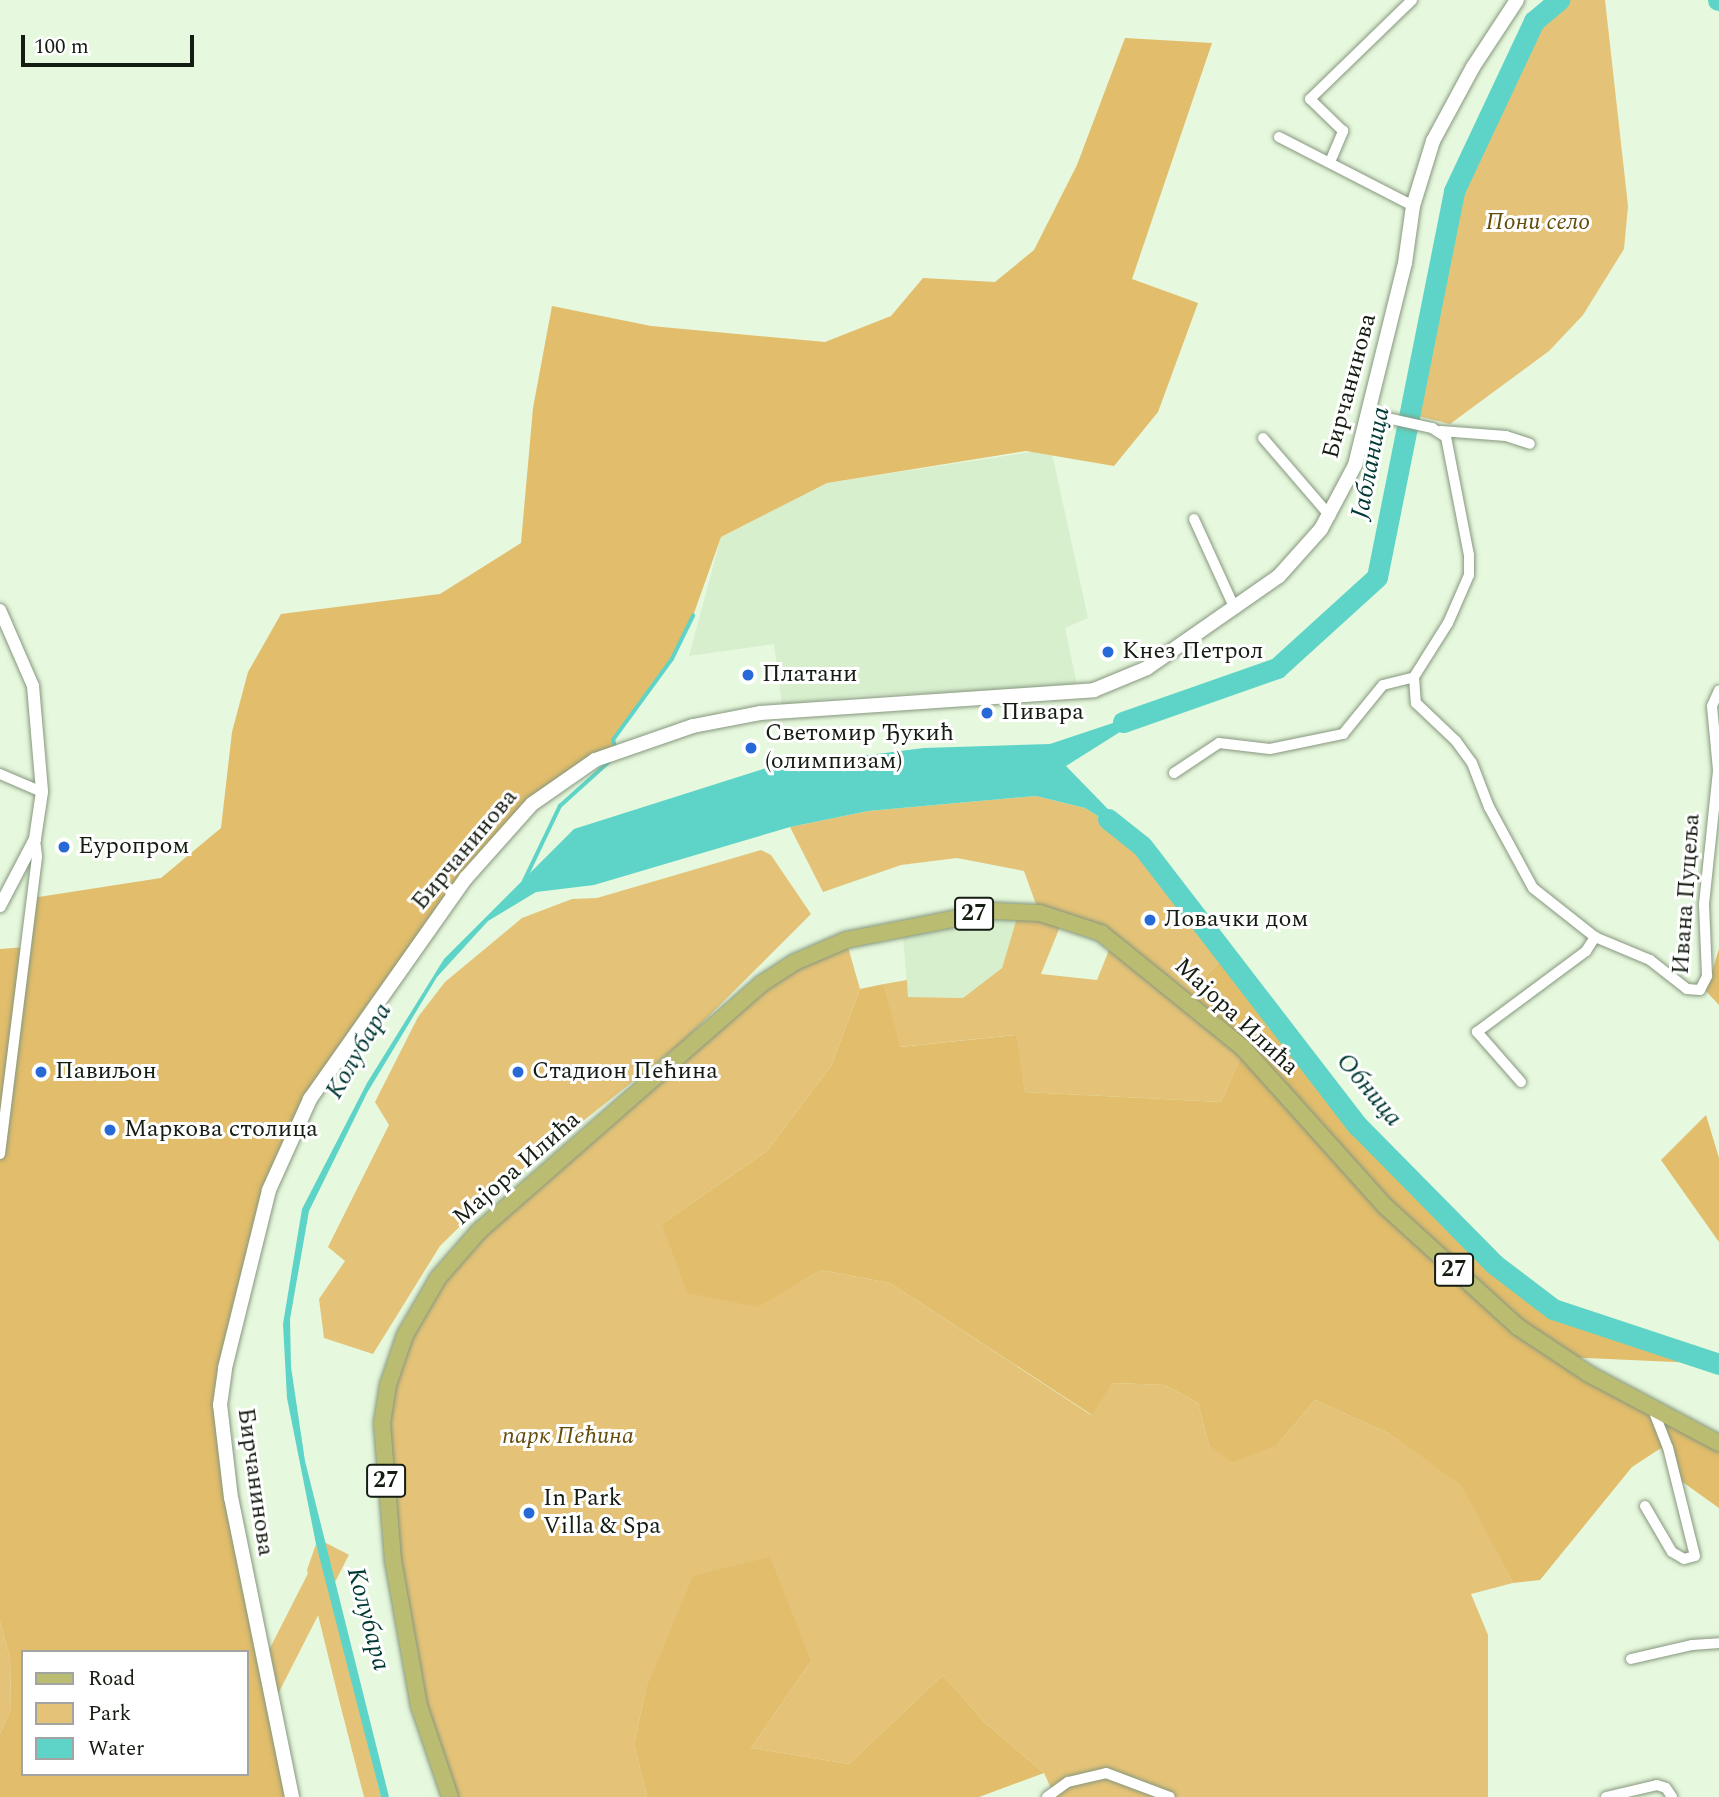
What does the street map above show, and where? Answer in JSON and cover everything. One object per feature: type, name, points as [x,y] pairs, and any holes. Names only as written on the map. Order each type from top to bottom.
[{"type":"main road","name":"Бирчанинова","points":[[292,1797],[223,1454],[220,1405],[225,1368],[269,1190],[295,1125],[466,878],[516,821],[554,786],[595,760],[635,743],[693,726],[783,710],[1094,690],[1147,668],[1279,576],[1330,516],[1355,465],[1405,263],[1413,206],[1440,124],[1517,0]]},
{"type":"main road","name":"Мајора Илића","points":[[450,1797],[419,1706],[392,1547],[382,1423],[388,1385],[405,1335],[438,1278],[479,1231],[761,984],[795,962],[846,940],[994,911],[1040,913],[1101,933],[1244,1049],[1378,1199],[1498,1310],[1571,1363],[1719,1443]]},
{"type":"street","points":[[1330,162],[1343,131],[1310,99],[1412,0]]},
{"type":"street","points":[[1279,138],[1413,206]]},
{"type":"street","points":[[1369,414],[1436,430],[1506,436],[1530,444]]},
{"type":"street","points":[[1174,773],[1219,743],[1270,749],[1343,734],[1383,685],[1414,677],[1448,623],[1469,575],[1469,555],[1449,443],[1436,430]]},
{"type":"street","points":[[1263,438],[1330,516]]},
{"type":"street","points":[[1194,519],[1235,609]]},
{"type":"street","points":[[0,610],[30,675],[42,792],[35,839],[37,856],[0,1154]]},
{"type":"street","name":"Ивана Пуцеља","points":[[1414,677],[1416,703],[1457,741],[1533,888],[1595,937],[1650,960],[1687,989],[1700,990],[1707,976],[1704,904],[1718,770],[1712,706],[1719,690]]},
{"type":"street","points":[[0,774],[42,792]]},
{"type":"street","points":[[0,906],[5,887],[35,839]]},
{"type":"street","points":[[1521,1082],[1477,1032],[1586,951],[1595,937]]},
{"type":"street","points":[[1645,1506],[1672,1552],[1684,1559],[1695,1556],[1668,1448],[1652,1407]]},
{"type":"street","points":[[1631,1659],[1692,1644],[1719,1643]]},
{"type":"street","points":[[1047,1797],[1069,1782],[1106,1773],[1170,1797]]},
{"type":"street","points":[[1606,1797],[1657,1785],[1667,1788],[1672,1797]]},
{"type":"shaded area","points":[[1125,38],[1212,43],[1132,279],[1198,303],[1158,412],[1114,466],[1026,451],[827,483],[721,537],[693,616],[672,659],[613,740],[617,750],[572,773],[466,878],[281,1154],[220,1405],[292,1797],[0,1797],[0,1734],[11,1709],[10,1657],[0,1622],[0,949],[26,947],[32,898],[161,878],[221,828],[232,732],[248,672],[281,614],[440,594],[521,543],[533,408],[552,306],[651,326],[825,342],[891,316],[923,278],[995,282],[1034,250],[1077,165]]},
{"type":"shaded area","points":[[1051,449],[1088,618],[1065,628],[1078,689],[862,695],[782,705],[774,644],[689,656],[721,537],[827,483]]},
{"type":"shaded area","points":[[1019,911],[1002,968],[963,998],[908,997],[902,926]]},
{"type":"shaded area","points":[[1719,949],[1719,1005],[1706,991]]},
{"type":"shaded area","points":[[1227,954],[1358,1126],[1494,1264],[1553,1309],[1719,1364],[1564,1357],[1719,1443],[1719,1508],[1677,1478],[1661,1448],[1632,1467],[1540,1580],[1513,1583],[1462,1486],[1388,1433],[1315,1400],[1277,1445],[1233,1462],[1209,1446],[1198,1403],[1165,1385],[1113,1383],[1092,1415],[890,1283],[821,1270],[758,1307],[687,1293],[662,1224],[767,1151],[831,1066],[860,989],[884,984],[900,1047],[1016,1035],[1025,1092],[1221,1102],[1244,1049],[1186,998]]},
{"type":"shaded area","points":[[1706,1115],[1719,1158],[1719,1242],[1661,1160]]},
{"type":"shaded area","points":[[770,1557],[811,1661],[751,1748],[849,1764],[943,1675],[984,1722],[1044,1773],[979,1797],[647,1797],[634,1744],[646,1689],[693,1576]]},
{"type":"green space","name":"Пони село","points":[[1559,0],[1605,0],[1628,206],[1624,249],[1583,315],[1549,351],[1450,424],[1410,414],[1454,191],[1534,21]]},
{"type":"green space","points":[[1036,796],[1085,808],[1140,842],[1227,954],[1186,998],[1244,1049],[1221,1102],[1025,1092],[1015,1035],[899,1047],[884,984],[907,980],[908,997],[963,998],[1002,968],[1019,911],[1039,913],[1024,871],[957,858],[901,865],[823,892],[790,827],[868,811]],"holes":[[[1063,919],[1113,940],[1097,980],[1041,974]]]},
{"type":"green space","name":"Стадион Пећина","points":[[761,850],[771,855],[811,914],[683,1042],[502,1185],[440,1246],[373,1354],[324,1338],[319,1299],[345,1261],[328,1247],[389,1125],[375,1102],[418,1017],[445,982],[522,918],[572,899],[597,898]]},
{"type":"green space","name":"парк Пећина","points":[[846,940],[860,989],[831,1066],[767,1151],[662,1224],[757,1307],[821,1270],[890,1283],[1091,1415],[1113,1383],[1165,1385],[1198,1403],[1209,1446],[1277,1445],[1315,1400],[1388,1433],[1463,1486],[1513,1583],[1471,1594],[1488,1635],[1488,1797],[1055,1797],[1044,1773],[984,1722],[943,1675],[849,1764],[751,1748],[811,1661],[646,1689],[634,1744],[647,1797],[450,1797],[441,1774],[393,1561],[388,1385],[453,1259],[783,968]]},
{"type":"green space","points":[[324,1542],[349,1555],[248,1753],[248,1691]]},
{"type":"green space","points":[[316,1544],[381,1797],[364,1797],[338,1696],[307,1570]]},
{"type":"green space","points":[[0,1622],[10,1657],[11,1709],[0,1734]]},
{"type":"green space","points":[[205,1776],[205,1776],[236,1776],[230,1789]]},
{"type":"water","points":[[1158,708],[1066,766],[1140,842],[1085,808],[1036,796],[868,811],[790,827],[594,885],[536,892],[488,921],[437,977],[367,1093],[309,1211],[290,1319],[291,1367],[305,1461],[389,1797],[381,1797],[316,1544],[287,1398],[283,1324],[302,1209],[367,1083],[444,959],[574,829],[766,768],[924,748],[1050,744]]},
{"type":"waterway","name":"Јабланица","points":[[1123,722],[1277,668],[1377,577],[1454,191],[1534,21],[1559,0]]},
{"type":"waterway","points":[[615,747],[613,740],[672,659],[693,616]]},
{"type":"waterway","points":[[524,881],[560,806],[610,761]]},
{"type":"waterway","name":"Обница","points":[[1108,819],[1142,846],[1358,1126],[1494,1264],[1553,1309],[1719,1364]]},
{"type":"place","name":"Кнез Петрол","points":[[1108,652]]},
{"type":"place","name":"Платани","points":[[748,675]]},
{"type":"place","name":"Пивара","points":[[987,713]]},
{"type":"place","name":"Светомир Ђукић (олимпизам)","points":[[751,748]]},
{"type":"place","name":"Еуропром","points":[[64,847]]},
{"type":"place","name":"Ловачки дом","points":[[1150,920]]},
{"type":"place","name":"Павиљон","points":[[41,1072]]},
{"type":"place","name":"Стадион Пећина","points":[[518,1072]]},
{"type":"place","name":"Маркова столица","points":[[110,1130]]},
{"type":"place","name":"In Park Villa & Spa","points":[[529,1513]]},
{"type":"water label","name":"Колубара","points":[[359,1051]]},
{"type":"water label","name":"Колубара","points":[[368,1619]]}]
